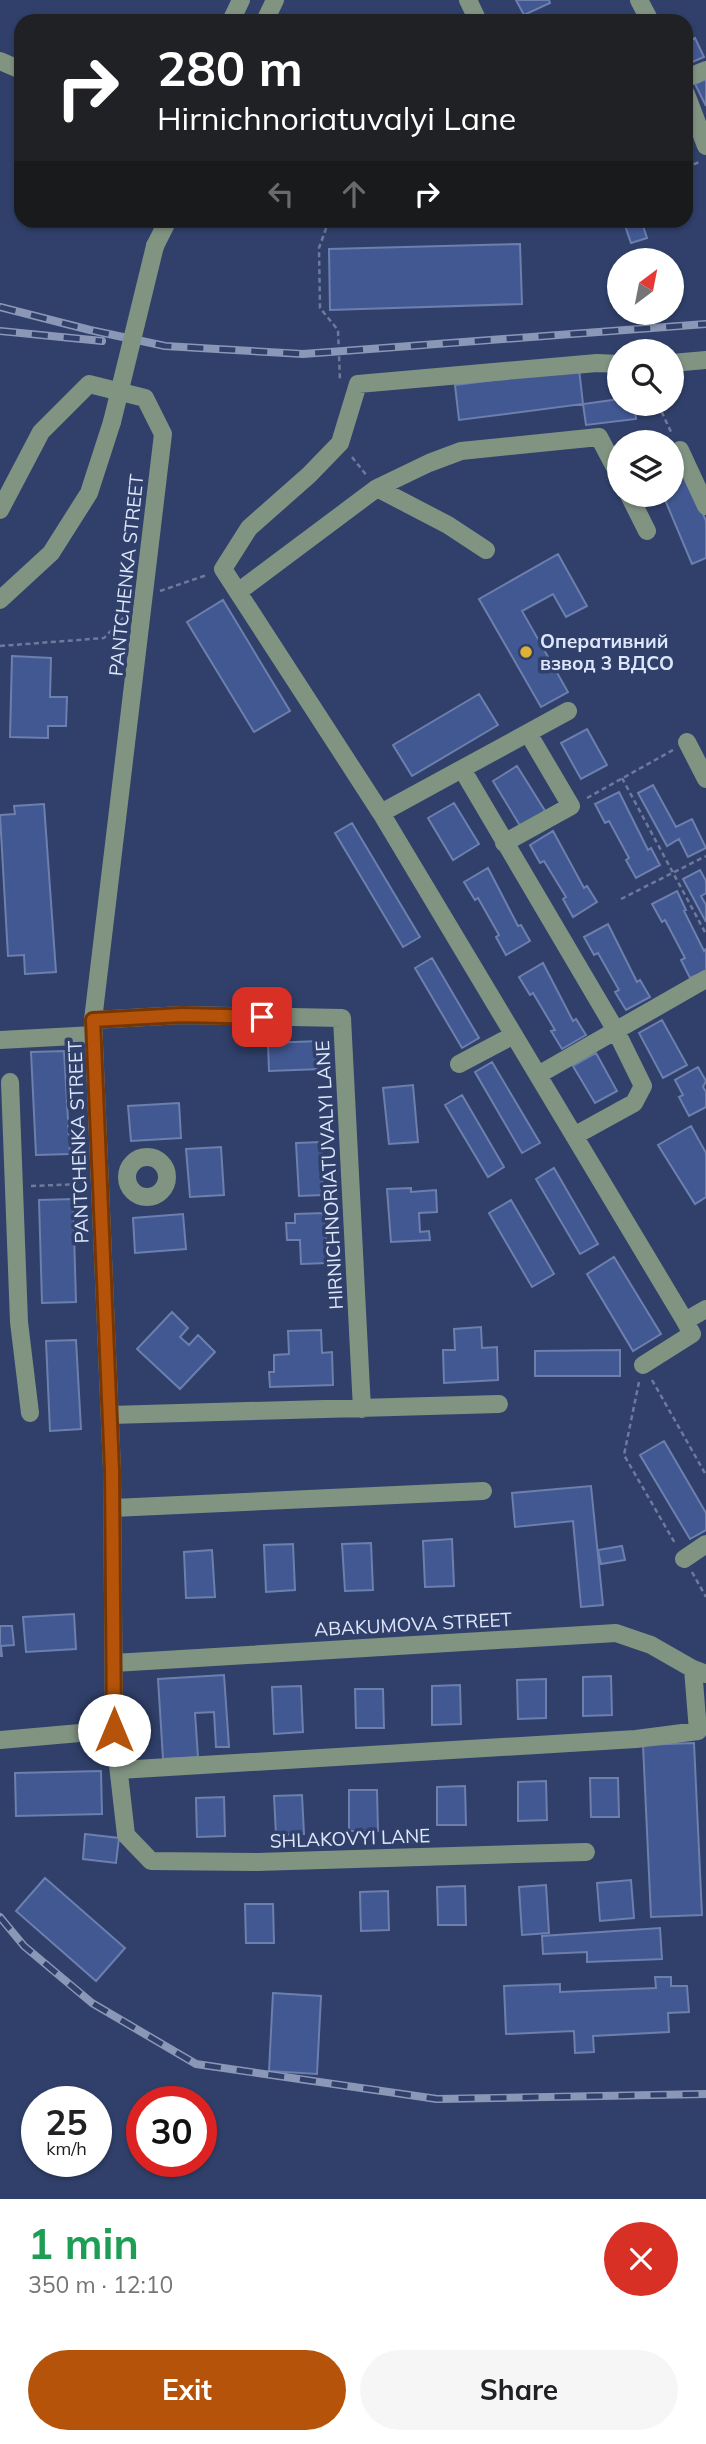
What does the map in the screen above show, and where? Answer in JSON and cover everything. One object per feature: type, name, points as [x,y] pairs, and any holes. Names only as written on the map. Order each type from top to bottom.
[{"type":"street","points":[[693,112],[706,146]]},
{"type":"street","name":"PANTCHENKA STREET","points":[[0,600],[51,553],[89,493],[111,422],[155,246],[164,228]]},
{"type":"street","points":[[684,362],[706,360]]},
{"type":"street","points":[[607,363],[358,384],[340,443],[309,475],[249,528],[223,569],[381,813],[692,1334],[643,1365]]},
{"type":"street","name":"PANTCHENKA STREET","points":[[0,510],[41,432],[89,384],[145,398],[163,434],[94,1027],[113,1508],[114,1730],[126,1835]]},
{"type":"street","points":[[238,592],[377,488],[461,451],[599,437],[607,452]]},
{"type":"street","points":[[684,459],[706,506]]},
{"type":"street","points":[[377,488],[449,525],[486,550]]},
{"type":"street","points":[[635,507],[647,531]]},
{"type":"street","points":[[381,813],[568,711]]},
{"type":"street","points":[[504,843],[571,806],[528,733]]},
{"type":"street","points":[[687,742],[706,779]]},
{"type":"street","points":[[462,769],[614,1029],[643,1086],[634,1102],[574,1136]]},
{"type":"street","points":[[538,1075],[614,1029],[706,979]]},
{"type":"street","name":"HIRNICHNORIATUVALYI LANE","points":[[94,1027],[182,1015],[342,1018],[362,1409]]},
{"type":"street","points":[[0,1040],[94,1027]]},
{"type":"street","points":[[459,1064],[513,1035]]},
{"type":"street","points":[[10,1082],[9,1193],[19,1322],[30,1413]]},
{"type":"street","points":[[100,1183],[126,1179]]},
{"type":"street","points":[[685,1321],[706,1309]]},
{"type":"street","points":[[110,1415],[499,1404]]},
{"type":"street","points":[[113,1508],[483,1491]]},
{"type":"street","points":[[684,1559],[706,1545]]},
{"type":"street","name":"ABAKUMOVA STREET","points":[[114,1663],[616,1633],[651,1645],[699,1671]]},
{"type":"street","points":[[118,1770],[636,1739],[698,1731],[699,1671]]},
{"type":"street","points":[[0,1740],[114,1730]]},
{"type":"street","name":"SHLAKOVYI LANE","points":[[126,1835],[151,1861],[257,1862],[586,1852]]},
{"type":"path","points":[[325,228],[319,248],[320,308],[338,330],[340,390]]},
{"type":"path","points":[[340,443],[377,488]]},
{"type":"path","points":[[0,646],[104,638],[146,597],[223,569]]},
{"type":"path","points":[[571,806],[687,742]]},
{"type":"path","points":[[622,778],[706,934]]},
{"type":"path","points":[[621,899],[706,856]]},
{"type":"path","points":[[9,1193],[100,1183]]},
{"type":"path","points":[[643,1365],[706,1475]]},
{"type":"path","points":[[643,1365],[624,1455],[706,1597]]},
{"type":"building","points":[[516,0],[549,0],[550,3],[523,14]]},
{"type":"building","points":[[695,38],[704,57],[693,62]]},
{"type":"building","points":[[706,79],[706,106],[695,84]]},
{"type":"building","points":[[626,228],[644,228],[647,238],[631,243]]},
{"type":"building","points":[[520,244],[522,304],[330,310],[329,249]]},
{"type":"building","points":[[579,369],[583,404],[459,420],[455,385]]},
{"type":"building","points":[[607,401],[607,416],[636,416],[636,419],[586,425],[583,404]]},
{"type":"building","points":[[684,469],[706,521],[706,558],[692,564],[668,507],[684,507]]},
{"type":"building","points":[[558,554],[587,606],[566,617],[553,594],[522,611],[568,692],[541,707],[479,599]]},
{"type":"building","points":[[223,600],[290,711],[254,732],[187,622]]},
{"type":"building","points":[[12,656],[51,658],[50,697],[67,697],[66,726],[48,726],[48,738],[10,737]]},
{"type":"building","points":[[479,694],[498,725],[412,776],[393,745]]},
{"type":"building","points":[[587,729],[607,765],[581,779],[561,743]]},
{"type":"building","points":[[517,766],[547,814],[522,829],[493,781]]},
{"type":"building","points":[[653,785],[676,827],[692,819],[706,848],[688,857],[679,839],[667,846],[638,793]]},
{"type":"building","points":[[619,792],[648,850],[651,848],[660,865],[636,878],[626,860],[629,858],[609,821],[605,823],[595,804]]},
{"type":"building","points":[[454,803],[479,844],[453,860],[428,818]]},
{"type":"building","points":[[44,804],[56,972],[25,974],[24,955],[8,956],[0,815],[15,814],[14,806]]},
{"type":"building","points":[[352,823],[420,937],[403,947],[335,833]]},
{"type":"building","points":[[553,831],[584,888],[587,886],[597,902],[573,917],[563,899],[566,897],[544,861],[540,863],[530,845]]},
{"type":"building","points":[[488,868],[518,926],[521,925],[530,941],[506,955],[496,937],[499,935],[478,898],[475,900],[464,882]]},
{"type":"building","points":[[700,870],[706,881],[706,893],[701,896],[706,905],[706,922],[683,879]]},
{"type":"building","points":[[677,891],[704,951],[706,949],[706,971],[690,978],[681,960],[685,958],[665,920],[662,922],[652,904]]},
{"type":"building","points":[[608,924],[637,982],[640,980],[650,997],[626,1010],[615,992],[619,990],[598,953],[594,955],[584,937]]},
{"type":"building","points":[[432,958],[479,1038],[462,1048],[415,968]]},
{"type":"building","points":[[543,963],[573,1021],[576,1019],[586,1035],[562,1049],[551,1031],[555,1030],[533,993],[530,995],[519,977]]},
{"type":"building","points":[[662,1020],[687,1065],[663,1078],[639,1033]]},
{"type":"building","points":[[320,1041],[321,1069],[269,1071],[268,1043]]},
{"type":"building","points":[[64,1051],[70,1154],[36,1155],[31,1052]]},
{"type":"building","points":[[596,1053],[617,1091],[595,1103],[573,1066]]},
{"type":"building","points":[[492,1062],[540,1143],[522,1153],[475,1072]]},
{"type":"building","points":[[698,1067],[706,1081],[703,1087],[706,1092],[706,1107],[689,1116],[679,1097],[683,1095],[675,1080]]},
{"type":"building","points":[[413,1085],[418,1142],[389,1144],[383,1088]]},
{"type":"building","points":[[462,1095],[504,1167],[488,1177],[445,1105]]},
{"type":"building","points":[[179,1103],[181,1138],[131,1141],[128,1106]]},
{"type":"building","points":[[691,1126],[706,1153],[706,1197],[695,1204],[658,1145]]},
{"type":"building","points":[[321,1142],[323,1195],[299,1196],[296,1143]]},
{"type":"building","points":[[221,1147],[224,1195],[190,1197],[186,1149]]},
{"type":"building","points":[[554,1168],[598,1244],[580,1254],[536,1179]]},
{"type":"building","points":[[411,1188],[411,1192],[436,1190],[437,1212],[419,1213],[420,1232],[429,1231],[430,1240],[391,1242],[387,1189]]},
{"type":"building","points":[[73,1199],[76,1302],[42,1303],[39,1200]]},
{"type":"building","points":[[511,1200],[554,1274],[532,1287],[489,1213]]},
{"type":"building","points":[[325,1213],[327,1263],[301,1264],[300,1240],[287,1240],[286,1223],[295,1223],[295,1214]]},
{"type":"building","points":[[183,1214],[186,1249],[135,1253],[133,1218]]},
{"type":"building","points":[[614,1257],[661,1334],[633,1351],[587,1274]]},
{"type":"building","points":[[172,1312],[188,1328],[180,1337],[189,1345],[198,1335],[215,1352],[180,1389],[137,1349]]},
{"type":"building","points":[[481,1327],[482,1348],[497,1347],[498,1380],[444,1383],[443,1350],[455,1350],[454,1329]]},
{"type":"building","points":[[321,1330],[322,1353],[332,1352],[333,1385],[270,1387],[269,1372],[274,1372],[274,1355],[289,1354],[288,1331]]},
{"type":"building","points":[[76,1340],[81,1429],[50,1431],[46,1341]]},
{"type":"building","points":[[620,1350],[620,1376],[535,1376],[535,1351]]},
{"type":"building","points":[[664,1441],[706,1513],[706,1530],[690,1539],[640,1455]]},
{"type":"building","points":[[591,1486],[603,1605],[581,1607],[573,1521],[515,1527],[512,1493]]},
{"type":"building","points":[[452,1539],[454,1586],[425,1587],[423,1541]]},
{"type":"building","points":[[371,1543],[373,1590],[345,1591],[342,1544]]},
{"type":"building","points":[[293,1544],[295,1590],[266,1592],[264,1545]]},
{"type":"building","points":[[622,1546],[625,1560],[601,1564],[598,1550]]},
{"type":"building","points":[[212,1550],[215,1597],[186,1598],[184,1552]]},
{"type":"building","points":[[74,1614],[76,1649],[26,1652],[23,1617]]},
{"type":"building","points":[[0,1626],[12,1626],[14,1645],[1,1646],[2,1656],[0,1656]]},
{"type":"building","points":[[224,1675],[229,1747],[216,1747],[214,1712],[195,1713],[198,1757],[163,1759],[158,1679]]},
{"type":"building","points":[[611,1676],[612,1715],[583,1716],[583,1677]]},
{"type":"building","points":[[546,1679],[546,1718],[518,1719],[517,1680]]},
{"type":"building","points":[[460,1685],[461,1724],[432,1725],[432,1686]]},
{"type":"building","points":[[301,1686],[303,1732],[274,1734],[272,1687]]},
{"type":"building","points":[[355,1689],[383,1689],[384,1728],[356,1728]]},
{"type":"building","points":[[694,1743],[702,1915],[651,1917],[643,1745]]},
{"type":"building","points":[[101,1771],[102,1814],[16,1816],[15,1773]]},
{"type":"building","points":[[590,1778],[618,1778],[619,1817],[591,1817]]},
{"type":"building","points":[[546,1781],[547,1820],[518,1821],[518,1782]]},
{"type":"building","points":[[465,1786],[466,1825],[437,1825],[437,1787]]},
{"type":"building","points":[[349,1790],[377,1790],[378,1831],[349,1831]]},
{"type":"building","points":[[302,1795],[304,1834],[276,1835],[274,1796]]},
{"type":"building","points":[[224,1797],[225,1836],[197,1837],[196,1798]]},
{"type":"building","points":[[85,1834],[119,1838],[116,1863],[83,1859]]},
{"type":"building","points":[[45,1878],[125,1948],[96,1981],[16,1911]]},
{"type":"building","points":[[631,1880],[634,1918],[600,1921],[597,1883]]},
{"type":"building","points":[[546,1885],[549,1933],[522,1935],[519,1887]]},
{"type":"building","points":[[465,1886],[466,1925],[438,1925],[437,1887]]},
{"type":"building","points":[[388,1891],[389,1930],[361,1931],[360,1892]]},
{"type":"building","points":[[245,1904],[273,1904],[274,1943],[246,1943]]},
{"type":"building","points":[[660,1928],[662,1959],[587,1962],[587,1952],[543,1954],[542,1936]]},
{"type":"building","points":[[655,1977],[671,1977],[671,1986],[687,1986],[689,2012],[668,2013],[669,2032],[593,2036],[594,2052],[575,2053],[574,2031],[506,2034],[504,1986],[560,1984],[560,1992],[656,1988]]},
{"type":"building","points":[[273,1993],[321,1996],[317,2074],[269,2071]]},
{"type":"railway","points":[[0,307],[165,346],[303,354],[706,324]]},
{"type":"railway","points":[[0,331],[102,341]]},
{"type":"railway","points":[[0,1917],[24,1946],[92,2003],[196,2064],[437,2099],[706,2094]]},
{"type":"place","name":"Оперативний взвод 3 ВДСО","points":[[526,652]]},
{"type":"route","points":[[114,1730],[112,1470],[93,1020],[182,1015],[262,1017]]}]
